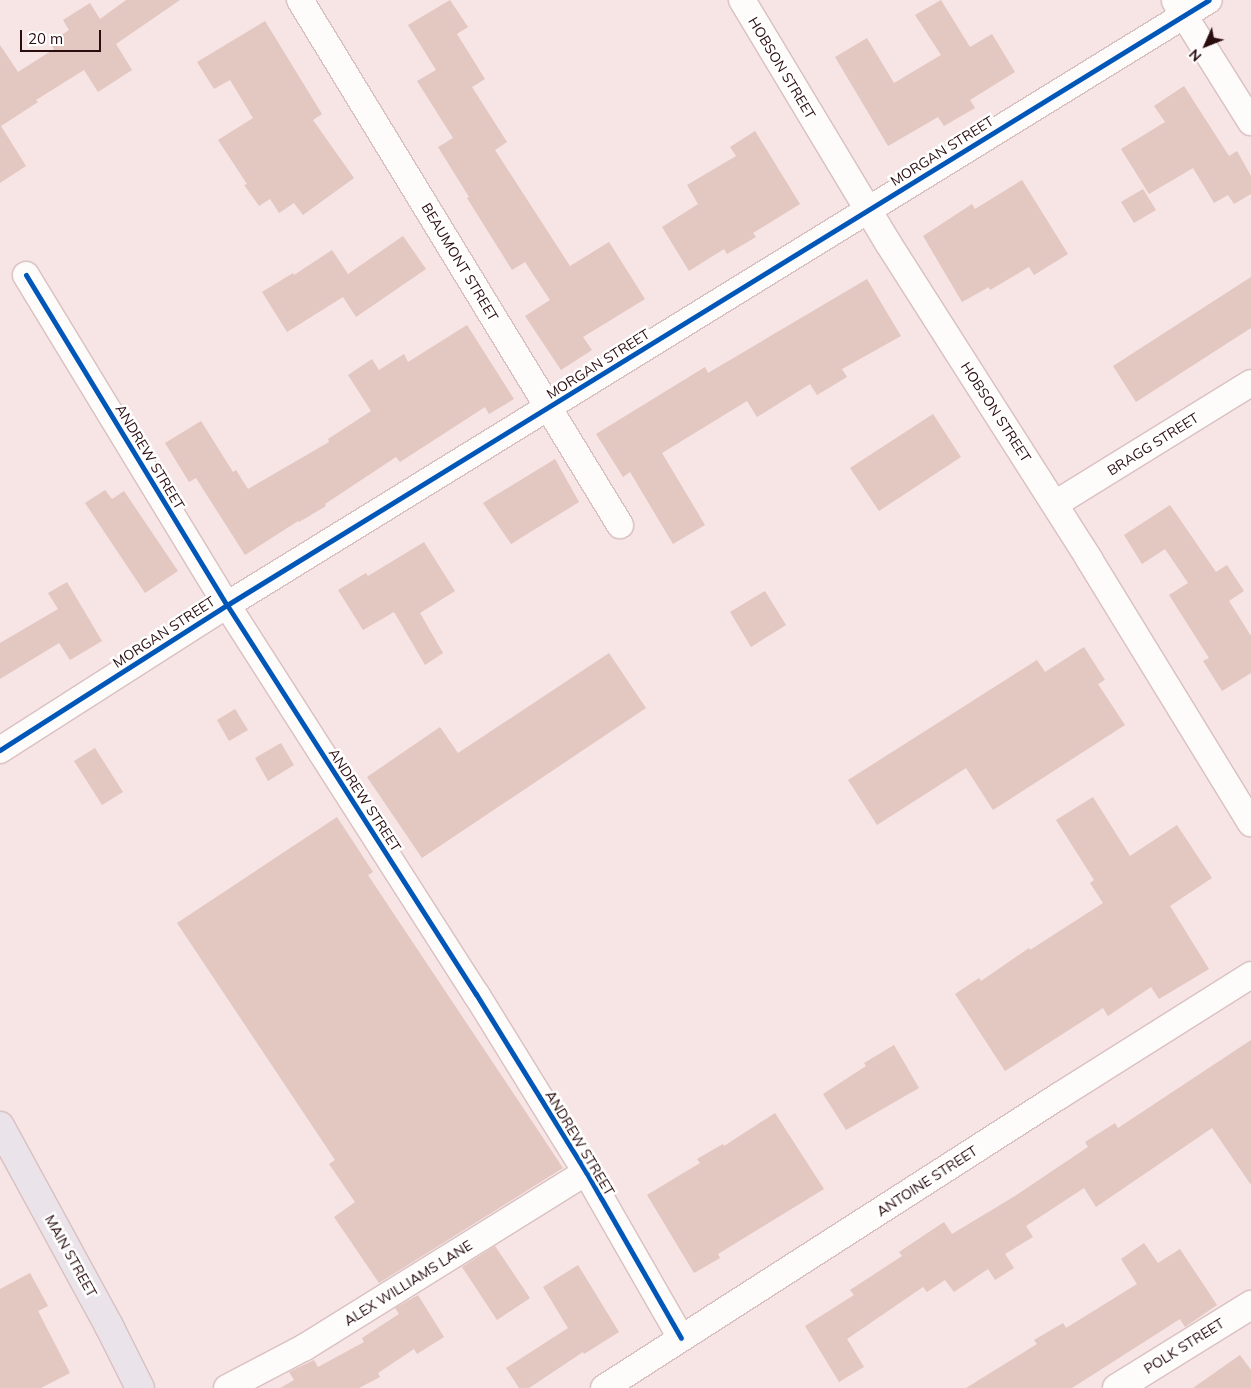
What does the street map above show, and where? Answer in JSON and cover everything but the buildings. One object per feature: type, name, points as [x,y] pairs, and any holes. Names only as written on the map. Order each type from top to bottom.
[{"type":"main road","name":"MAIN STREET","points":[[0,1126],[109,1326],[140,1388]]},
{"type":"street","name":"BEAUMONT STREET","points":[[300,0],[620,525]]},
{"type":"street","name":"HOBSON STREET","points":[[742,0],[868,210],[1055,504],[1251,823]]},
{"type":"street","name":"MORGAN STREET","points":[[0,750],[227,605],[868,210],[1180,8],[1209,0]]},
{"type":"street","points":[[1180,8],[1251,122]]},
{"type":"street","name":"ANDREW STREET","points":[[26,275],[227,605],[476,994],[586,1172],[681,1338]]},
{"type":"street","name":"BRAGG STREET","points":[[1055,504],[1251,383]]},
{"type":"street","name":"ANTOINE STREET","points":[[604,1388],[1251,975]]},
{"type":"street","name":"ALEX WILLIAMS LANE","points":[[227,1388],[305,1346],[586,1172]]},
{"type":"street","name":"POLK STREET","points":[[1118,1388],[1251,1305]]},
{"type":"cycle path","points":[[0,750],[227,605],[1209,0]]},
{"type":"cycle path","points":[[26,275],[227,605],[476,994],[586,1172],[681,1338]]}]
